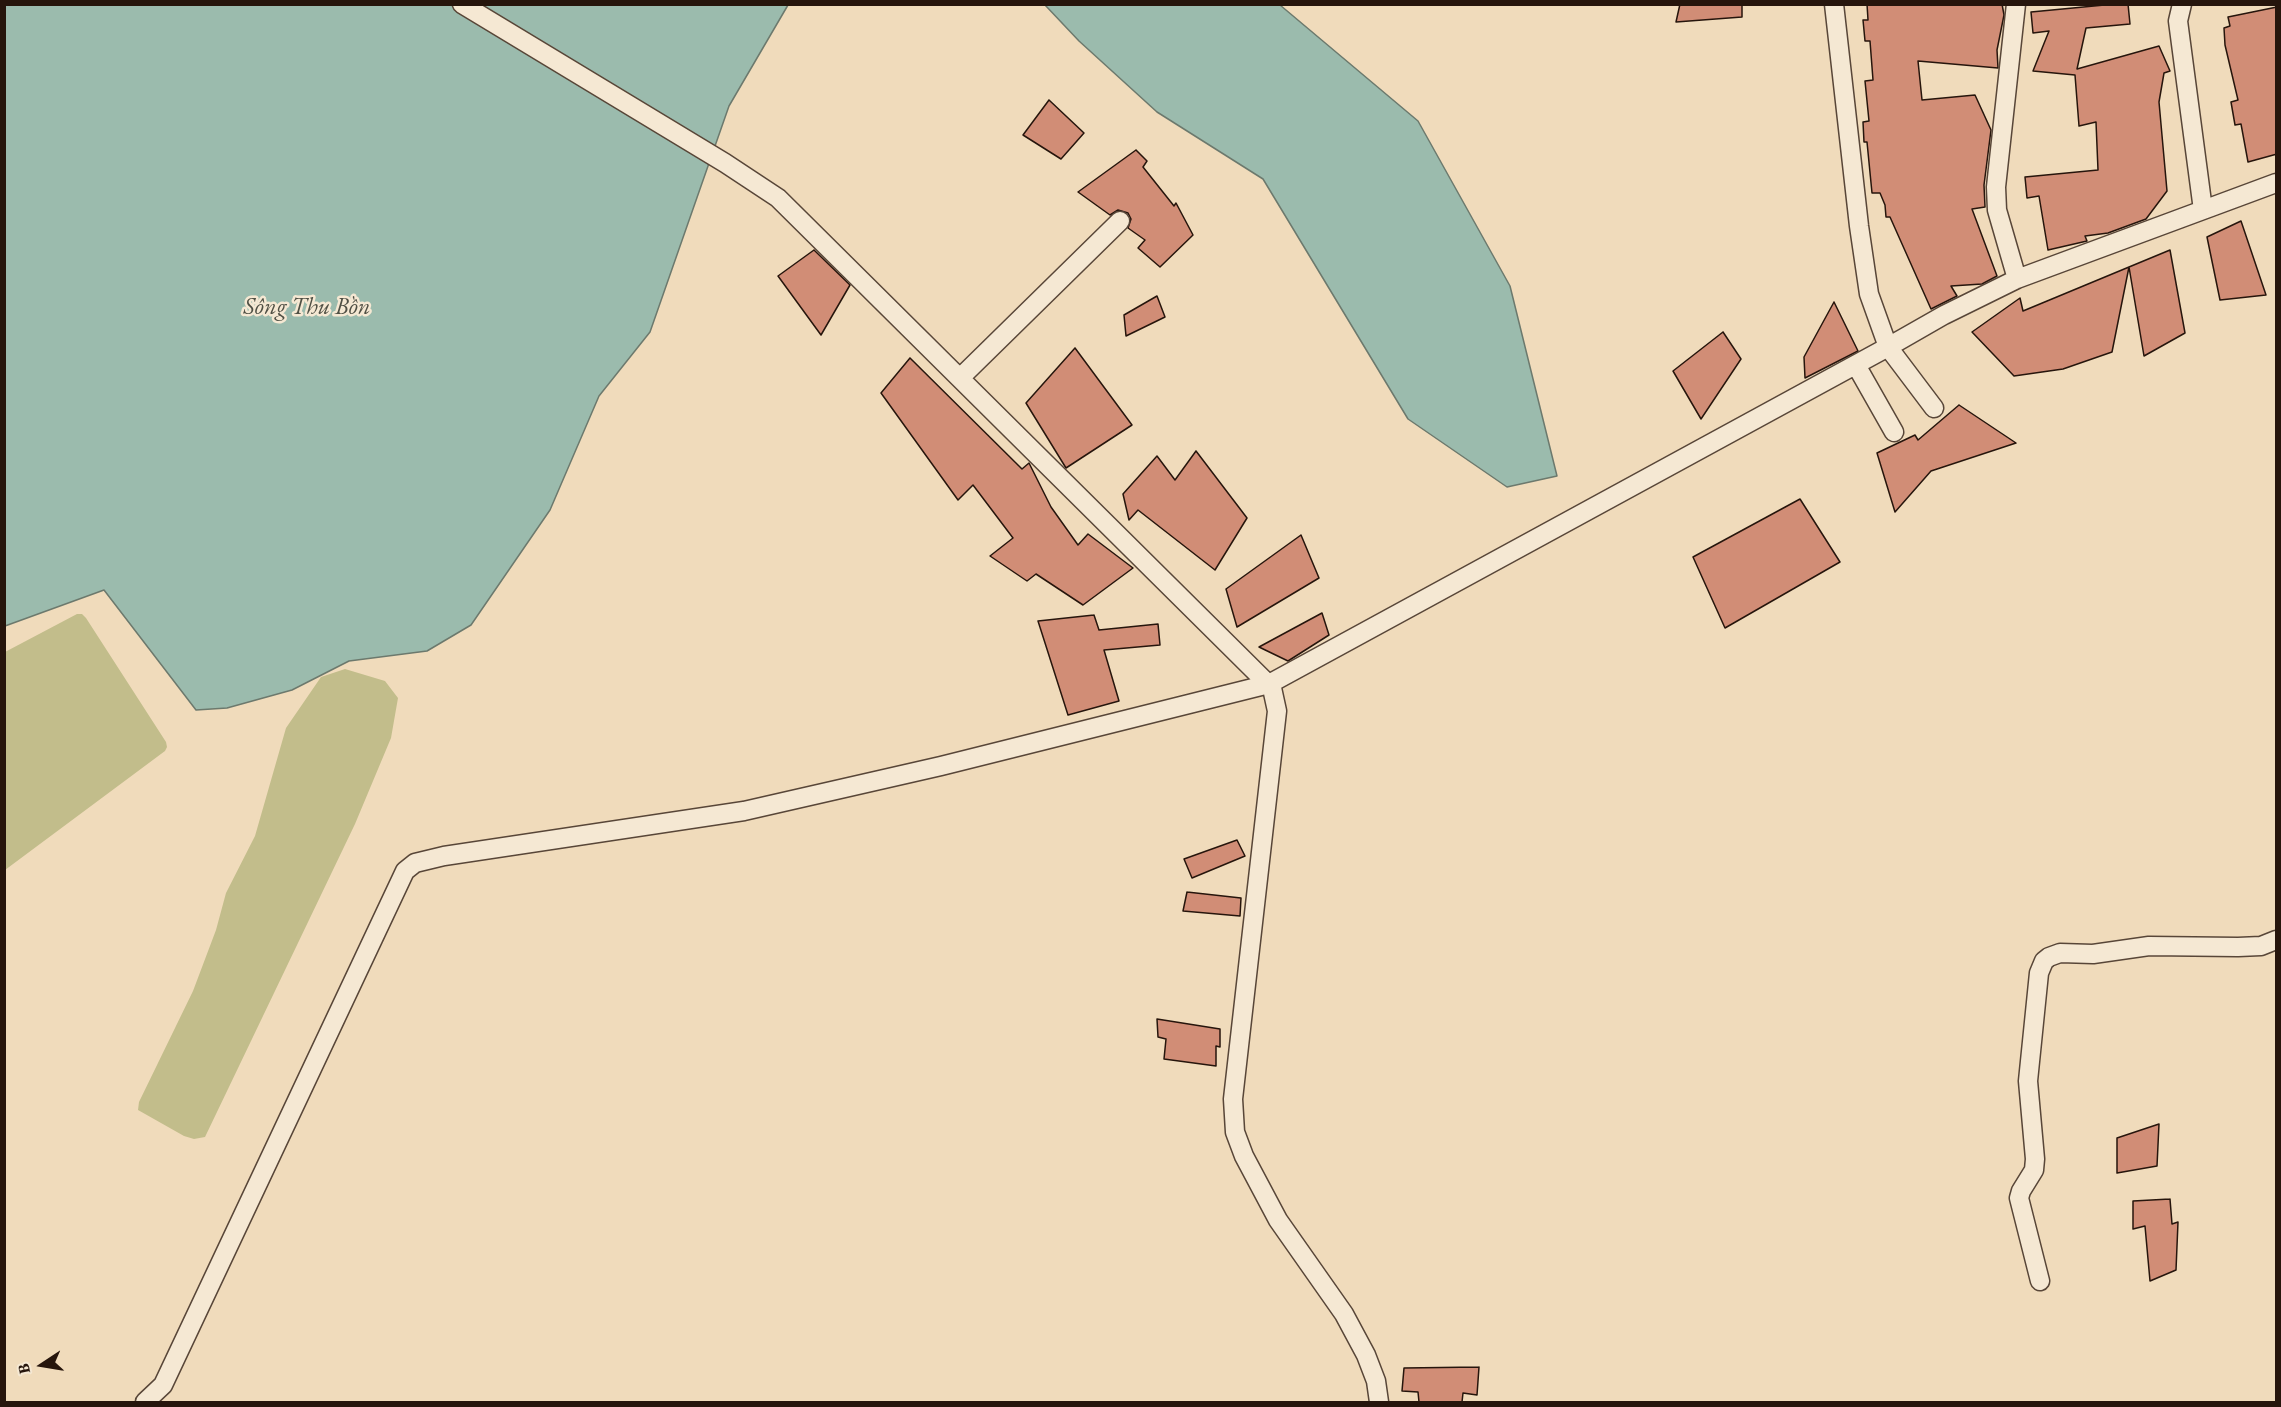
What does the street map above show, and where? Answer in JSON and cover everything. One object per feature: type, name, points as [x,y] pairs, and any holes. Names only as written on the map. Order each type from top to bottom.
[{"type":"street","points":[[462,4],[725,163],[778,198],[1269,684],[1275,697],[1277,711],[1233,1099],[1235,1131],[1244,1156],[1278,1220],[1344,1314],[1366,1355],[1376,1382],[1379,1402]]},
{"type":"street","points":[[1834,4],[1849,145],[1869,294],[1888,347],[1934,408]]},
{"type":"street","points":[[2016,4],[1996,187],[1997,210],[2017,279]]},
{"type":"street","points":[[2176,7],[2203,210]]},
{"type":"street","points":[[145,1402],[163,1385],[405,871],[415,863],[444,856],[744,811],[930,769],[1269,684],[1944,315],[2017,279],[2277,183]]},
{"type":"street","points":[[960,378],[1120,221]]},
{"type":"street","points":[[1856,365],[1894,432]]},
{"type":"street","points":[[2040,1281],[2019,1198],[2034,1170],[2028,1081],[2039,973],[2044,961],[2060,953],[2093,954],[2149,946],[2261,946],[2277,940]]},
{"type":"shaded area","points":[[77,614],[82,614],[86,618],[166,742],[167,747],[165,751],[5,870],[5,652]]},
{"type":"shaded area","points":[[345,669],[385,681],[398,698],[391,738],[355,824],[205,1137],[194,1139],[184,1136],[138,1110],[139,1102],[193,991],[216,930],[226,893],[255,836],[286,728],[321,677]]},
{"type":"water","name":"Sông Thu Bồn","points":[[5,5],[788,5],[729,106],[650,332],[599,396],[550,510],[471,625],[427,651],[349,661],[292,690],[227,708],[196,710],[104,590],[5,626]]},
{"type":"water","points":[[1045,5],[1280,5],[1418,121],[1510,286],[1557,476],[1507,487],[1408,419],[1263,179],[1157,112],[1079,41]]},
{"type":"building","points":[[1680,4],[1742,4],[1742,17],[1676,22]]},
{"type":"building","points":[[1867,4],[2002,4],[2004,15],[1997,50],[1998,68],[1918,61],[1922,100],[1975,95],[1991,130],[1984,185],[1985,207],[1972,209],[1997,276],[1982,284],[1951,286],[1957,296],[1931,309],[1890,217],[1886,217],[1885,205],[1880,193],[1872,193],[1863,122],[1869,121],[1865,81],[1873,80],[1870,41],[1865,41],[1863,20],[1868,20]]},
{"type":"building","points":[[2128,4],[2130,24],[2086,28],[2077,69],[2159,46],[2170,71],[2164,73],[2159,102],[2167,191],[2146,219],[2108,233],[2085,236],[2087,241],[2048,250],[2039,196],[2027,198],[2025,177],[2098,170],[2096,122],[2079,126],[2075,75],[2033,71],[2049,31],[2033,33],[2031,12]]},
{"type":"building","points":[[2277,7],[2277,154],[2248,162],[2241,124],[2235,125],[2231,102],[2238,100],[2225,45],[2224,28],[2230,26],[2228,17]]},
{"type":"building","points":[[1049,100],[1084,133],[1061,159],[1023,135]]},
{"type":"building","points":[[1136,150],[1147,161],[1143,167],[1174,206],[1176,203],[1193,235],[1160,267],[1138,248],[1145,240],[1128,228],[1131,219],[1128,213],[1118,210],[1110,215],[1078,192]]},
{"type":"building","points":[[2241,221],[2266,295],[2220,300],[2207,237]]},
{"type":"building","points":[[814,250],[850,285],[821,335],[778,276]]},
{"type":"building","points":[[2170,250],[2185,333],[2144,356],[2129,267]]},
{"type":"building","points":[[2129,267],[2112,352],[2063,369],[2014,376],[1972,332],[2020,298],[2023,311]]},
{"type":"building","points":[[1157,296],[1165,317],[1126,336],[1124,315]]},
{"type":"building","points":[[1834,302],[1858,351],[1805,378],[1804,357]]},
{"type":"building","points":[[1723,332],[1741,359],[1701,419],[1673,371]]},
{"type":"building","points":[[1075,348],[1132,425],[1066,468],[1026,403]]},
{"type":"building","points":[[910,358],[1022,469],[1029,463],[1051,507],[1078,545],[1088,534],[1133,568],[1083,605],[1036,574],[1027,581],[990,556],[1013,538],[973,485],[958,500],[881,393]]},
{"type":"building","points":[[1959,405],[2016,443],[1931,471],[1895,512],[1877,453],[1915,435],[1918,440]]},
{"type":"building","points":[[1196,451],[1247,518],[1215,570],[1138,510],[1129,520],[1123,494],[1157,456],[1175,480]]},
{"type":"building","points":[[1800,499],[1840,562],[1725,628],[1693,557]]},
{"type":"building","points":[[1301,535],[1319,578],[1237,627],[1226,589]]},
{"type":"building","points":[[1322,613],[1329,635],[1288,661],[1259,647]]},
{"type":"building","points":[[1094,615],[1099,630],[1158,624],[1160,645],[1104,650],[1119,701],[1068,715],[1038,621]]},
{"type":"building","points":[[1237,840],[1245,856],[1192,878],[1184,859]]},
{"type":"building","points":[[1187,892],[1241,898],[1240,916],[1183,911]]},
{"type":"building","points":[[1157,1019],[1220,1029],[1220,1047],[1216,1046],[1216,1066],[1164,1059],[1166,1039],[1158,1037]]},
{"type":"building","points":[[2159,1124],[2157,1166],[2117,1173],[2117,1138]]},
{"type":"building","points":[[2170,1199],[2172,1224],[2178,1222],[2176,1270],[2150,1281],[2145,1226],[2133,1229],[2133,1201]]},
{"type":"building","points":[[1479,1367],[1477,1395],[1463,1393],[1462,1402],[1419,1402],[1418,1392],[1402,1391],[1404,1368]]}]
